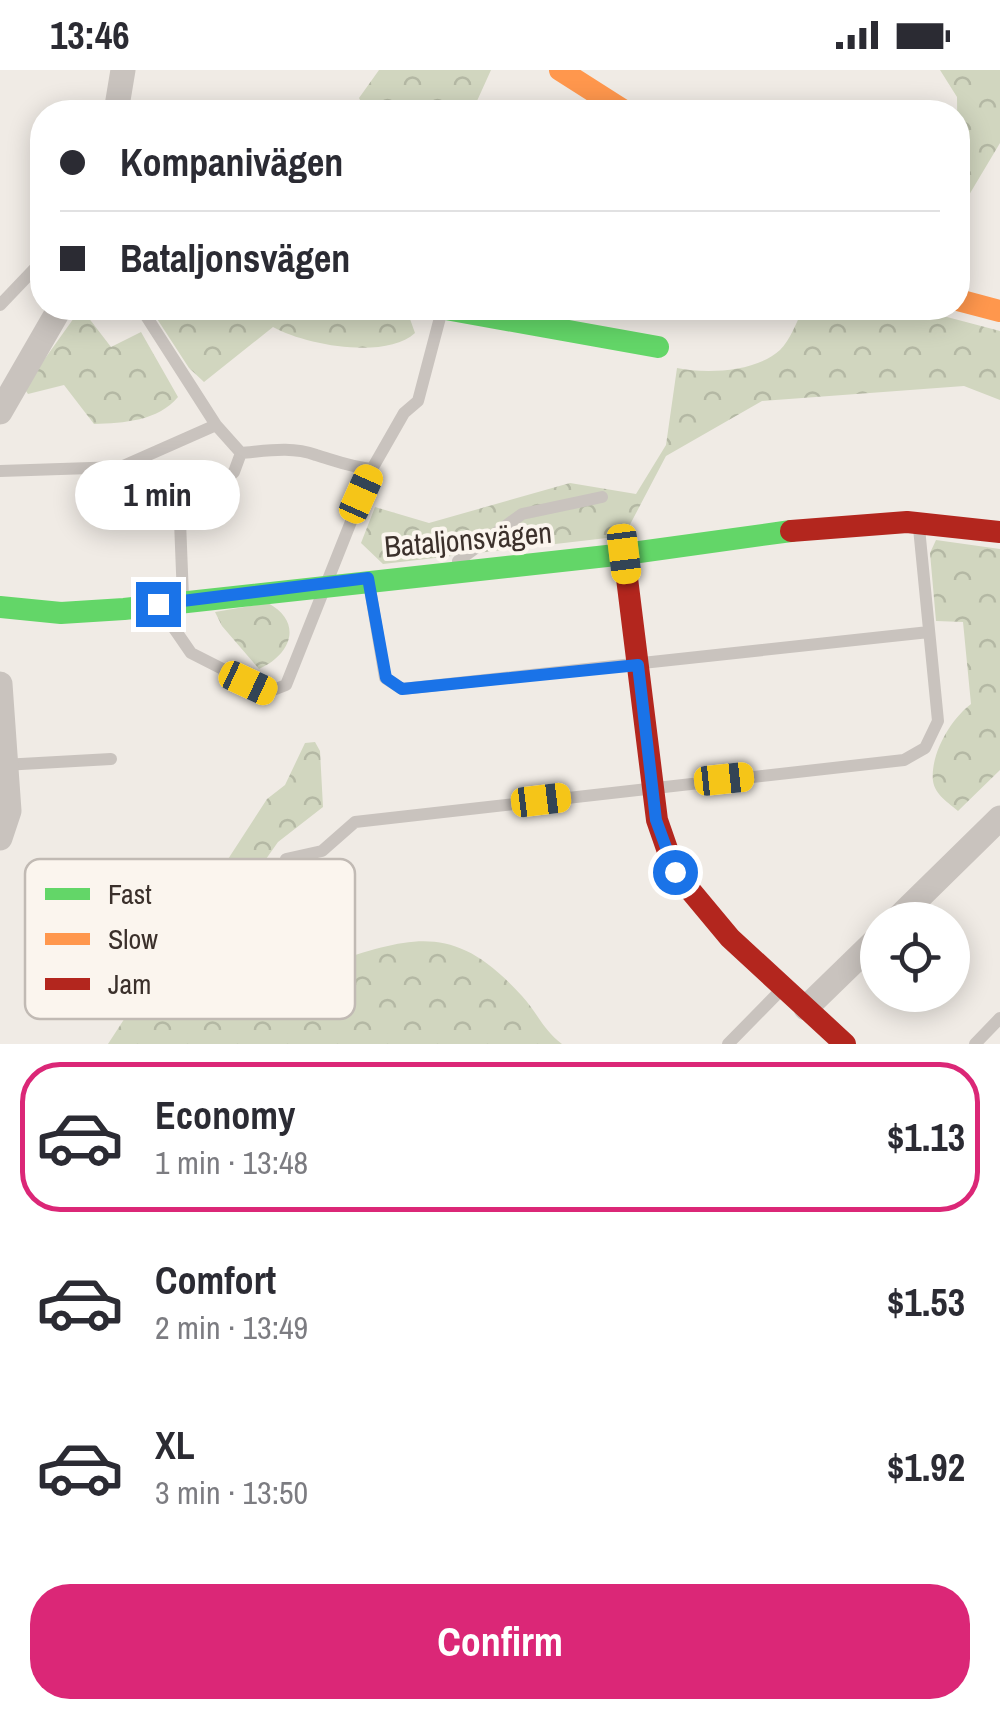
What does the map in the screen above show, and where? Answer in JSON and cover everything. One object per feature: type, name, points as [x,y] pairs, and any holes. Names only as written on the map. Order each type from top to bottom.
[{"type":"street","points":[[118,100],[124,70]]},
{"type":"street","points":[[560,70],[607,100]]},
{"type":"street","points":[[970,303],[1000,311]]},
{"type":"street","points":[[0,412],[53,320]]},
{"type":"street","points":[[508,320],[658,347]]},
{"type":"street","name":"Bataljonsvägen","points":[[0,607],[30,613],[158,604],[368,578],[624,554],[868,523],[918,522],[1000,532]]},
{"type":"street","points":[[624,554],[656,820],[675,872],[730,938],[845,1044]]},
{"type":"street","points":[[0,684],[9,811],[0,838]]},
{"type":"street","points":[[914,902],[1000,818]]},
{"type":"street","points":[[806,1008],[860,956]]},
{"type":"lane","points":[[0,305],[30,274]]},
{"type":"lane","points":[[150,320],[216,425],[241,453]]},
{"type":"lane","points":[[158,604],[191,653],[268,692],[286,684],[295,671],[323,584],[372,469],[404,413],[418,400],[438,320]]},
{"type":"lane","points":[[0,471],[121,467],[216,425]]},
{"type":"lane","points":[[241,453],[277,448],[314,454],[341,466],[372,469]]},
{"type":"lane","points":[[183,601],[180,521],[234,472],[241,453]]},
{"type":"lane","points":[[444,571],[522,514],[602,498]]},
{"type":"lane","points":[[286,858],[322,852],[355,822],[904,760],[924,748],[938,721],[918,522]]},
{"type":"lane","points":[[368,578],[386,678],[402,689],[930,632]]},
{"type":"lane","points":[[3,765],[110,760]]},
{"type":"lane","points":[[728,1044],[783,988]]},
{"type":"lane","points":[[976,1044],[1000,1018]]},
{"type":"green space","points":[[379,70],[491,70],[477,100],[359,98]]},
{"type":"green space","points":[[940,70],[1000,70],[1000,143],[970,193],[970,100],[957,97]]},
{"type":"green space","points":[[72,320],[90,320],[111,347],[141,332],[178,397],[151,416],[94,424],[64,385],[28,394],[24,388]]},
{"type":"green space","points":[[158,320],[410,320],[415,333],[402,341],[366,348],[324,344],[273,327],[204,382],[189,368]]},
{"type":"green space","points":[[798,320],[958,320],[1000,331],[1000,400],[964,386],[762,401],[666,456],[624,536],[383,564],[361,543],[375,507],[429,523],[570,483],[636,494],[666,445],[677,368],[702,371],[745,367],[770,357],[787,341]]},
{"type":"green space","points":[[936,540],[1000,549],[1000,770],[958,811],[939,795],[933,781],[943,738],[971,704],[963,622],[936,621],[930,553]]},
{"type":"green space","points":[[268,603],[286,619],[289,638],[279,655],[259,669],[222,626],[215,612]]},
{"type":"green space","points":[[315,742],[320,751],[323,807],[278,842],[266,859],[228,859],[267,799],[285,785],[305,743]]},
{"type":"green space","points":[[432,942],[476,956],[498,972],[562,1044],[108,1044],[124,1019],[355,1019],[355,955],[386,946]]},
{"type":"traffic: fast","points":[[507,320],[658,347]]},
{"type":"traffic: fast","points":[[0,607],[61,613],[124,609],[625,554],[791,531]]},
{"type":"traffic: slow","points":[[560,70],[607,100]]},
{"type":"traffic: slow","points":[[970,303],[1000,311]]},
{"type":"traffic: jam","points":[[791,531],[907,522],[1000,532]]},
{"type":"traffic: jam","points":[[624,554],[657,820],[675,872],[730,938],[845,1044]]},
{"type":"route","points":[[158,604],[368,578],[386,678],[402,689],[638,665],[656,820],[675,872]]}]
